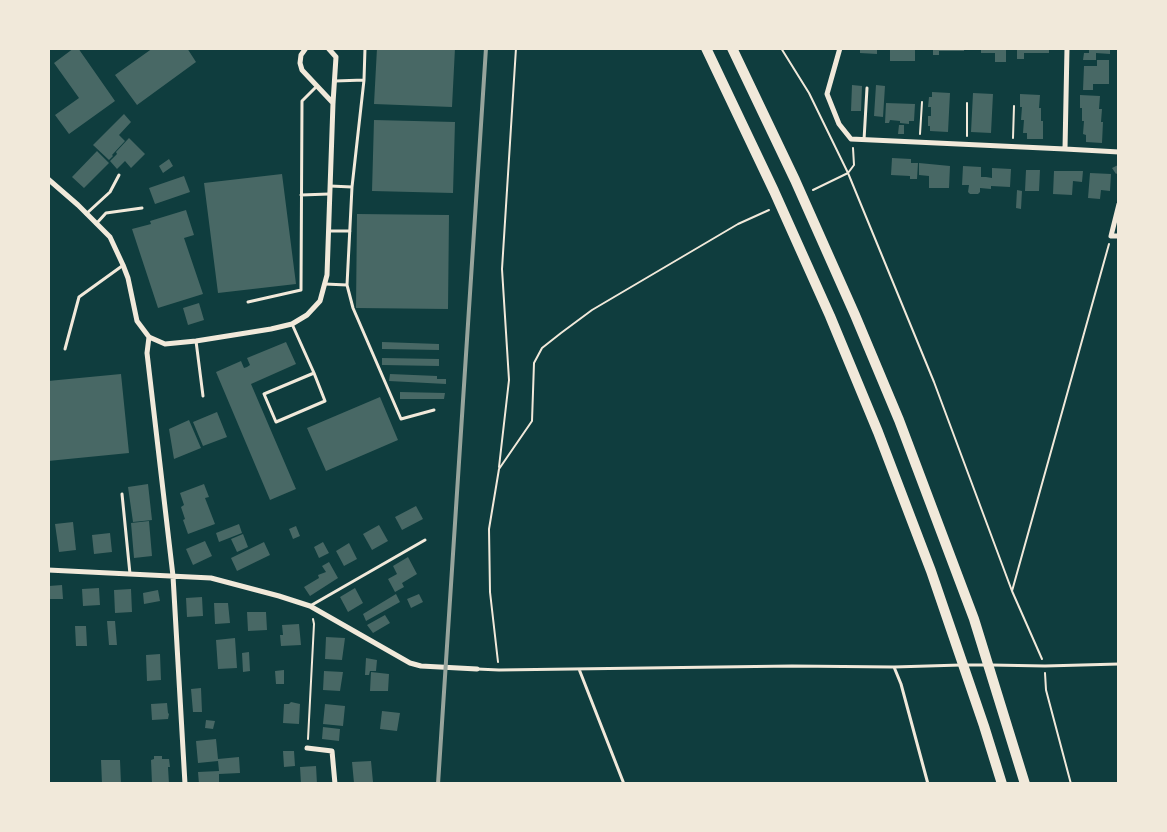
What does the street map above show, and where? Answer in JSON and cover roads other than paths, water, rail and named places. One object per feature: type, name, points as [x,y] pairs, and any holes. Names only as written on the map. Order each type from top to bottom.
[{"type":"highway","points":[[706,48],[779,201],[882,442],[935,582],[1002,784]]},
{"type":"highway","points":[[732,48],[795,180],[899,420],[974,619],[1025,784]]},
{"type":"street","points":[[306,48],[301,55],[300,63],[303,70],[333,104]]},
{"type":"street","points":[[48,179],[110,237],[128,278],[137,321],[149,337],[165,344],[196,341],[292,324],[307,315],[320,301],[327,275],[336,57],[328,48]]},
{"type":"street","points":[[840,48],[827,94],[839,124],[851,139],[1119,152]]},
{"type":"street","points":[[1065,150],[1067,48]]},
{"type":"street","points":[[1119,204],[1111,236],[1119,236]]},
{"type":"street","points":[[149,337],[147,353],[173,576],[185,784]]},
{"type":"street","points":[[48,570],[212,578],[310,606],[411,663],[421,666],[477,669]]},
{"type":"street","points":[[307,748],[332,751],[335,784]]},
{"type":"lane","points":[[364,48],[364,81],[352,187],[347,285],[353,308],[401,419],[434,410]]},
{"type":"lane","points":[[335,81],[364,81]]},
{"type":"lane","points":[[248,302],[301,290],[302,101],[317,86]]},
{"type":"lane","points":[[864,140],[867,88]]},
{"type":"lane","points":[[86,214],[110,192],[119,175]]},
{"type":"lane","points":[[330,186],[352,187]]},
{"type":"lane","points":[[301,195],[330,195]]},
{"type":"lane","points":[[96,224],[106,213],[142,208]]},
{"type":"lane","points":[[329,231],[350,231]]},
{"type":"lane","points":[[65,349],[79,297],[123,265]]},
{"type":"lane","points":[[325,284],[347,285]]},
{"type":"lane","points":[[292,324],[314,373],[325,400],[276,422],[264,394],[314,373]]},
{"type":"lane","points":[[196,341],[203,396]]},
{"type":"lane","points":[[122,494],[130,574]]},
{"type":"lane","points":[[310,606],[425,540]]},
{"type":"lane","points":[[477,669],[1119,664]]},
{"type":"lane","points":[[894,667],[901,684],[928,784]]},
{"type":"lane","points":[[579,669],[624,784]]},
{"type":"railway","points":[[438,784],[486,48]]}]
